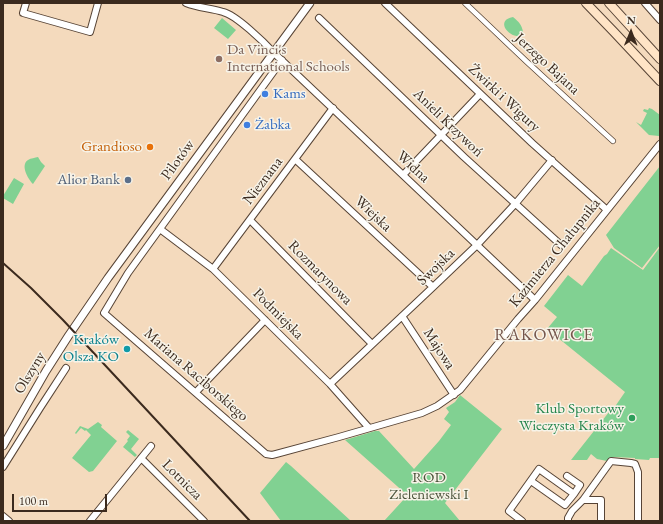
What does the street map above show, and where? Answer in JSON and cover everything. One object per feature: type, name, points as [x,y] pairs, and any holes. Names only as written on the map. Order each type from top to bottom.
[{"type":"main road","points":[[586,3],[660,81]]},
{"type":"main road","points":[[609,3],[660,59]]},
{"type":"street","points":[[26,3],[23,12],[90,32],[98,3]]},
{"type":"street","name":"Widna","points":[[186,3],[225,12],[238,20],[264,41],[274,53],[535,300]]},
{"type":"street","name":"Pilotów","points":[[69,335],[112,271],[310,3]]},
{"type":"street","name":"Żwirki i Wigury","points":[[385,3],[480,94],[608,210]]},
{"type":"street","name":"Jerzego Bajana","points":[[465,3],[613,141]]},
{"type":"street","points":[[645,3],[659,16]]},
{"type":"street","name":"Anieli Krzywoń","points":[[319,18],[464,157],[561,245]]},
{"type":"street","name":"Pilotów","points":[[104,313],[128,273],[282,60]]},
{"type":"street","points":[[403,175],[480,94]]},
{"type":"street","name":"Nieznana","points":[[214,269],[333,108]]},
{"type":"street","name":"Kazimierza Chałupnika","points":[[272,455],[422,413],[437,406],[454,395],[469,380],[535,300],[660,144]]},
{"type":"street","name":"Wiejska","points":[[295,159],[433,287]]},
{"type":"street","name":"Swojska","points":[[330,384],[477,245],[516,203],[552,160]]},
{"type":"street","name":"Rozmarynowa","points":[[250,220],[372,344]]},
{"type":"street","name":"Podmiejska","points":[[160,229],[214,269],[330,384],[369,428]]},
{"type":"street","name":"Mariana Raciborskiego","points":[[104,313],[266,454],[272,455]]},
{"type":"street","name":"Majowa","points":[[402,316],[454,395]]},
{"type":"street","points":[[196,392],[265,320]]},
{"type":"street","name":"Olszyny","points":[[3,446],[40,379],[69,335]]},
{"type":"street","name":"Olszyny","points":[[3,467],[66,368]]},
{"type":"street","points":[[90,521],[151,446]]},
{"type":"street","name":"Lotnicza","points":[[141,458],[204,521]]},
{"type":"street","points":[[568,521],[572,511],[583,500],[612,461],[635,464],[638,472],[638,521]]},
{"type":"street","points":[[522,521],[509,511],[539,469],[574,494]]},
{"type":"street","points":[[531,481],[565,505],[580,485],[567,476]]},
{"type":"street","points":[[583,500],[600,500],[601,521]]},
{"type":"street","points":[[3,516],[9,521]]},
{"type":"green space","points":[[513,17],[522,27],[523,32],[521,36],[516,36],[508,32],[505,28],[505,22]]},
{"type":"green space","points":[[222,18],[236,30],[228,39],[214,28]]},
{"type":"green space","points":[[649,108],[660,115],[659,136],[649,135],[636,122],[641,125],[647,113],[643,111],[644,109],[648,110]]},
{"type":"green space","points":[[38,157],[45,166],[33,184],[27,176],[25,165],[28,160]]},
{"type":"green space","points":[[660,166],[660,245],[642,268],[614,248],[606,235]]},
{"type":"green space","points":[[14,178],[24,184],[13,204],[3,198],[3,196]]},
{"type":"green space","points":[[660,247],[660,458],[650,458],[649,460],[614,457],[607,461],[597,459],[591,454],[587,460],[571,460],[609,412],[614,408],[625,392],[547,329],[557,317],[544,306],[568,275],[582,286],[611,248],[643,270]]},
{"type":"green space","name":"ROD Zieleniewski I","points":[[460,395],[502,429],[445,503],[460,521],[384,521],[406,497],[406,494],[345,440],[379,431],[414,469],[451,425],[444,419],[449,412],[446,408],[455,402]]},
{"type":"green space","points":[[98,422],[102,425],[101,427],[117,441],[93,471],[89,472],[72,458],[91,435],[86,430],[85,431],[81,428],[76,434],[75,433],[80,426],[88,429]]},
{"type":"green space","points":[[128,430],[139,439],[131,449],[137,455],[135,457],[123,447],[130,436],[126,432]]},
{"type":"green space","name":"ROD Zieleniewski I","points":[[286,462],[351,521],[281,521],[260,493]]},
{"type":"railway","points":[[3,263],[63,320],[250,521]]},
{"type":"place","name":"Da Vinci's International Schools","points":[[219,59]]},
{"type":"place","name":"Kams","points":[[265,94]]},
{"type":"place","name":"Żabka","points":[[247,125]]},
{"type":"place","name":"Grandioso","points":[[150,147]]},
{"type":"place","name":"Alior Bank","points":[[128,180]]},
{"type":"place","name":"Kraków Olsza KO","points":[[127,349]]},
{"type":"place","name":"Klub Sportowy Wieczysta Kraków","points":[[632,418]]},
{"type":"district","name":"RAKOWICE","points":[[544,335]]}]
